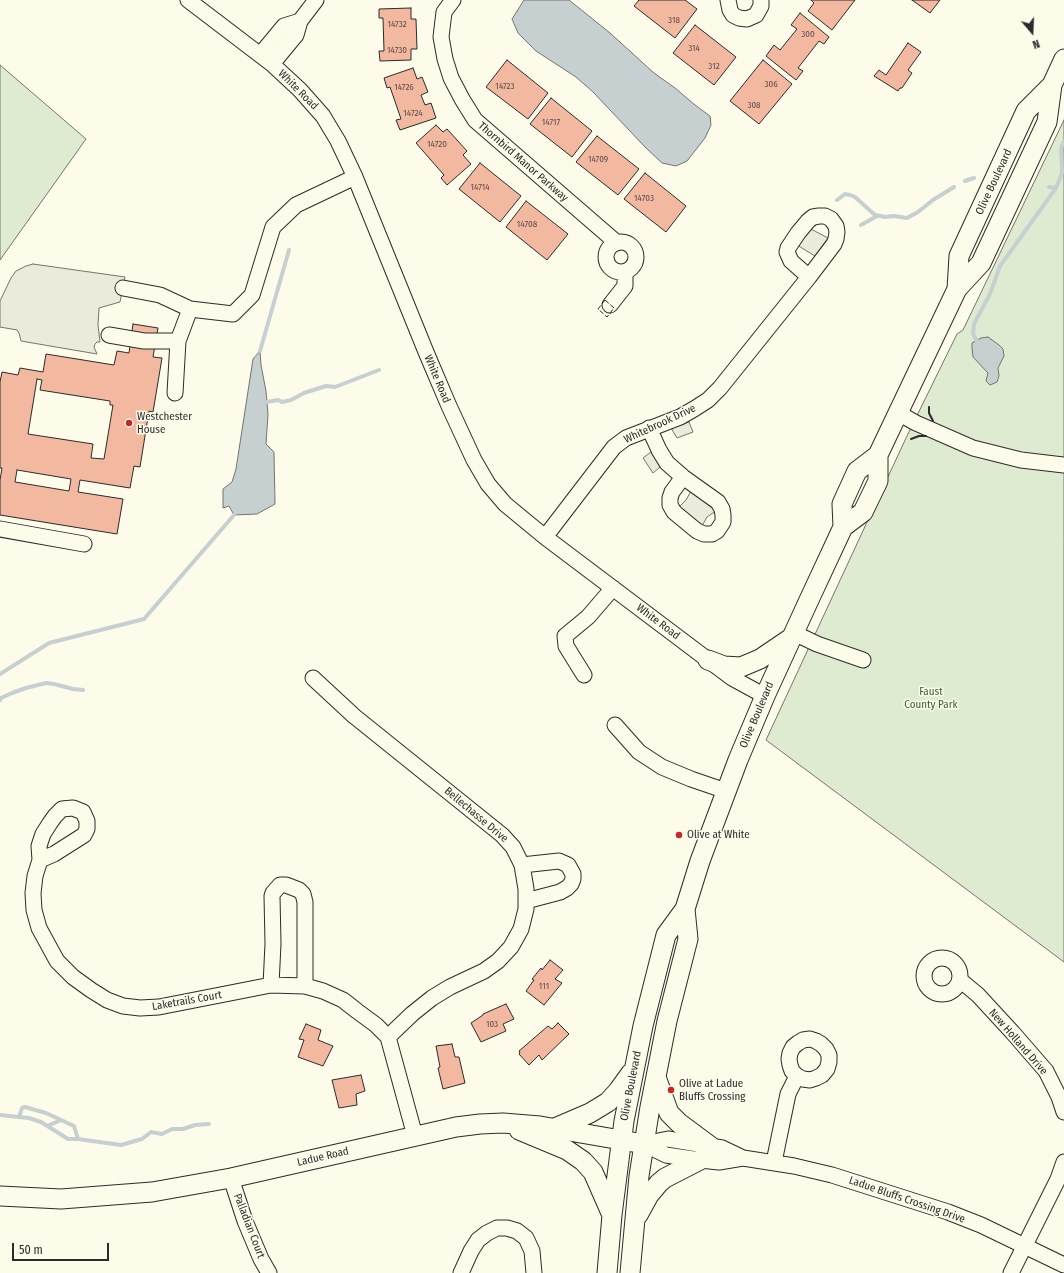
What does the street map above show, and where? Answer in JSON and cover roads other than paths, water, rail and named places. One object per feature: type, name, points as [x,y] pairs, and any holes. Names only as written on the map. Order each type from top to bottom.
[{"type":"main road","name":"Olive Boulevard","points":[[607,1273],[621,1140],[651,991],[666,934],[685,909],[700,860],[726,791],[765,696],[843,527],[863,512],[878,481],[878,455],[957,289],[981,263],[1046,122],[1052,85],[1064,59]]},
{"type":"main road","points":[[708,660],[724,666],[741,667],[760,659],[793,635]]},
{"type":"main road","name":"Olive Boulevard","points":[[630,1273],[644,1144],[667,1021],[688,938],[685,909]]},
{"type":"main road","points":[[555,1128],[590,1113],[608,1102],[634,1070]]},
{"type":"main road","points":[[635,1220],[649,1195],[658,1183],[705,1153],[669,1113],[656,1075]]},
{"type":"main road","name":"Ladue Road","points":[[0,1196],[61,1199],[152,1192],[230,1178],[456,1127],[480,1124],[527,1125],[555,1128],[644,1144]]},
{"type":"main road","points":[[503,1124],[567,1150],[583,1161],[593,1172],[612,1215]]},
{"type":"street","name":"White Road","points":[[188,0],[272,64],[300,90],[323,116],[338,140],[355,177],[426,352],[474,460],[488,484],[505,504],[545,537],[732,678],[765,696]]},
{"type":"street","points":[[272,64],[296,36],[300,21],[316,0]]},
{"type":"street","name":"Thornbird Manor Parkway","points":[[453,0],[444,12],[441,37],[444,59],[462,99],[475,120],[617,243],[626,243],[631,246],[636,255],[634,264],[625,272]]},
{"type":"street","points":[[728,0],[730,10],[733,15],[742,19],[747,19],[756,15],[761,6],[761,0]]},
{"type":"street","points":[[260,55],[284,26],[300,21]]},
{"type":"street","points":[[123,288],[160,295],[190,309],[234,314],[252,295],[273,227],[296,205],[355,177]]},
{"type":"street","points":[[610,305],[624,286],[625,272],[617,272],[607,262],[607,253],[609,249],[617,243]]},
{"type":"street","name":"Whitebrook Drive","points":[[545,537],[614,447],[626,438],[680,417],[708,400],[720,388],[808,277]]},
{"type":"street","points":[[174,393],[178,340],[190,309]]},
{"type":"street","points":[[110,335],[144,342],[178,340]]},
{"type":"street","points":[[898,413],[916,423],[973,448],[1021,460],[1064,466]]},
{"type":"street","points":[[649,428],[659,450],[667,462],[683,477]]},
{"type":"street","points":[[0,529],[84,544]]},
{"type":"street","points":[[584,674],[566,646],[565,636],[588,617],[613,588]]},
{"type":"street","points":[[793,635],[863,660]]},
{"type":"street","name":"Bellechasse Drive","points":[[313,678],[354,716],[502,835],[513,847],[522,865],[526,889],[526,909],[521,929],[511,947],[498,961],[484,971],[450,987],[432,998],[412,1014],[388,1037]]},
{"type":"street","points":[[615,725],[639,752],[662,767],[726,791]]},
{"type":"street","name":"Laketrails Court","points":[[40,860],[35,876],[33,893],[34,910],[39,928],[57,961],[73,977],[107,1000],[123,1006],[159,1007],[271,985],[305,986],[323,991],[343,1000],[376,1025],[388,1037]]},
{"type":"street","points":[[522,865],[559,861],[568,865],[573,874],[571,884],[567,888],[560,892],[526,901]]},
{"type":"street","points":[[271,985],[273,944],[272,896],[280,885],[286,885],[299,890],[303,894],[305,902],[305,986]]},
{"type":"street","name":"New Holland Drive","points":[[960,980],[978,995],[1046,1071],[1059,1097],[1064,1112]]},
{"type":"street","points":[[388,1037],[415,1136]]},
{"type":"street","points":[[774,1162],[788,1094],[797,1076]]},
{"type":"street","name":"Ladue Bluffs Crossing Drive","points":[[644,1144],[668,1139],[705,1153],[722,1148],[743,1158],[774,1162],[832,1174],[948,1212],[981,1225],[1064,1265]]},
{"type":"street","points":[[1012,1273],[1058,1179],[1064,1162]]},
{"type":"street","name":"Palladian Court","points":[[230,1178],[245,1221],[261,1259],[269,1273]]},
{"type":"street","points":[[461,1273],[471,1250],[478,1240],[497,1228],[507,1228],[517,1231],[526,1238],[532,1251],[534,1273]]},
{"type":"waterway","points":[[977,341],[973,334],[974,324],[990,294],[1000,266],[1056,188],[1062,173],[1061,148],[1064,141]]},
{"type":"waterway","points":[[965,181],[974,178]]},
{"type":"waterway","points":[[837,200],[845,194],[850,195],[855,197],[875,215],[907,218],[954,187]]},
{"type":"waterway","points":[[1049,187],[1056,188]]},
{"type":"waterway","points":[[861,225],[877,216]]},
{"type":"waterway","points":[[260,351],[289,250]]},
{"type":"waterway","points":[[267,402],[278,400],[282,402],[291,400],[304,393],[326,386],[335,387],[379,370]]},
{"type":"waterway","points":[[0,674],[49,643],[144,619],[234,515]]},
{"type":"waterway","points":[[0,700],[1,698],[12,693],[46,683],[83,690]]},
{"type":"waterway","points":[[0,1115],[19,1117],[22,1108],[25,1107],[46,1113],[74,1126],[78,1139],[121,1145],[142,1139],[151,1132],[162,1134],[172,1129],[183,1129],[195,1125],[209,1124]]},
{"type":"waterway","points":[[19,1117],[29,1118],[41,1122],[68,1139],[78,1139]]},
{"type":"waterway","points":[[47,1126],[61,1120]]},
{"type":"place","name":"Westchester House","points":[[129,423]]},
{"type":"place","name":"Olive at White","points":[[679,835]]},
{"type":"place","name":"Olive at Ladue Bluffs Crossing","points":[[671,1090]]},
{"type":"park label","name":"Faust County Park","points":[[931,698]]}]
